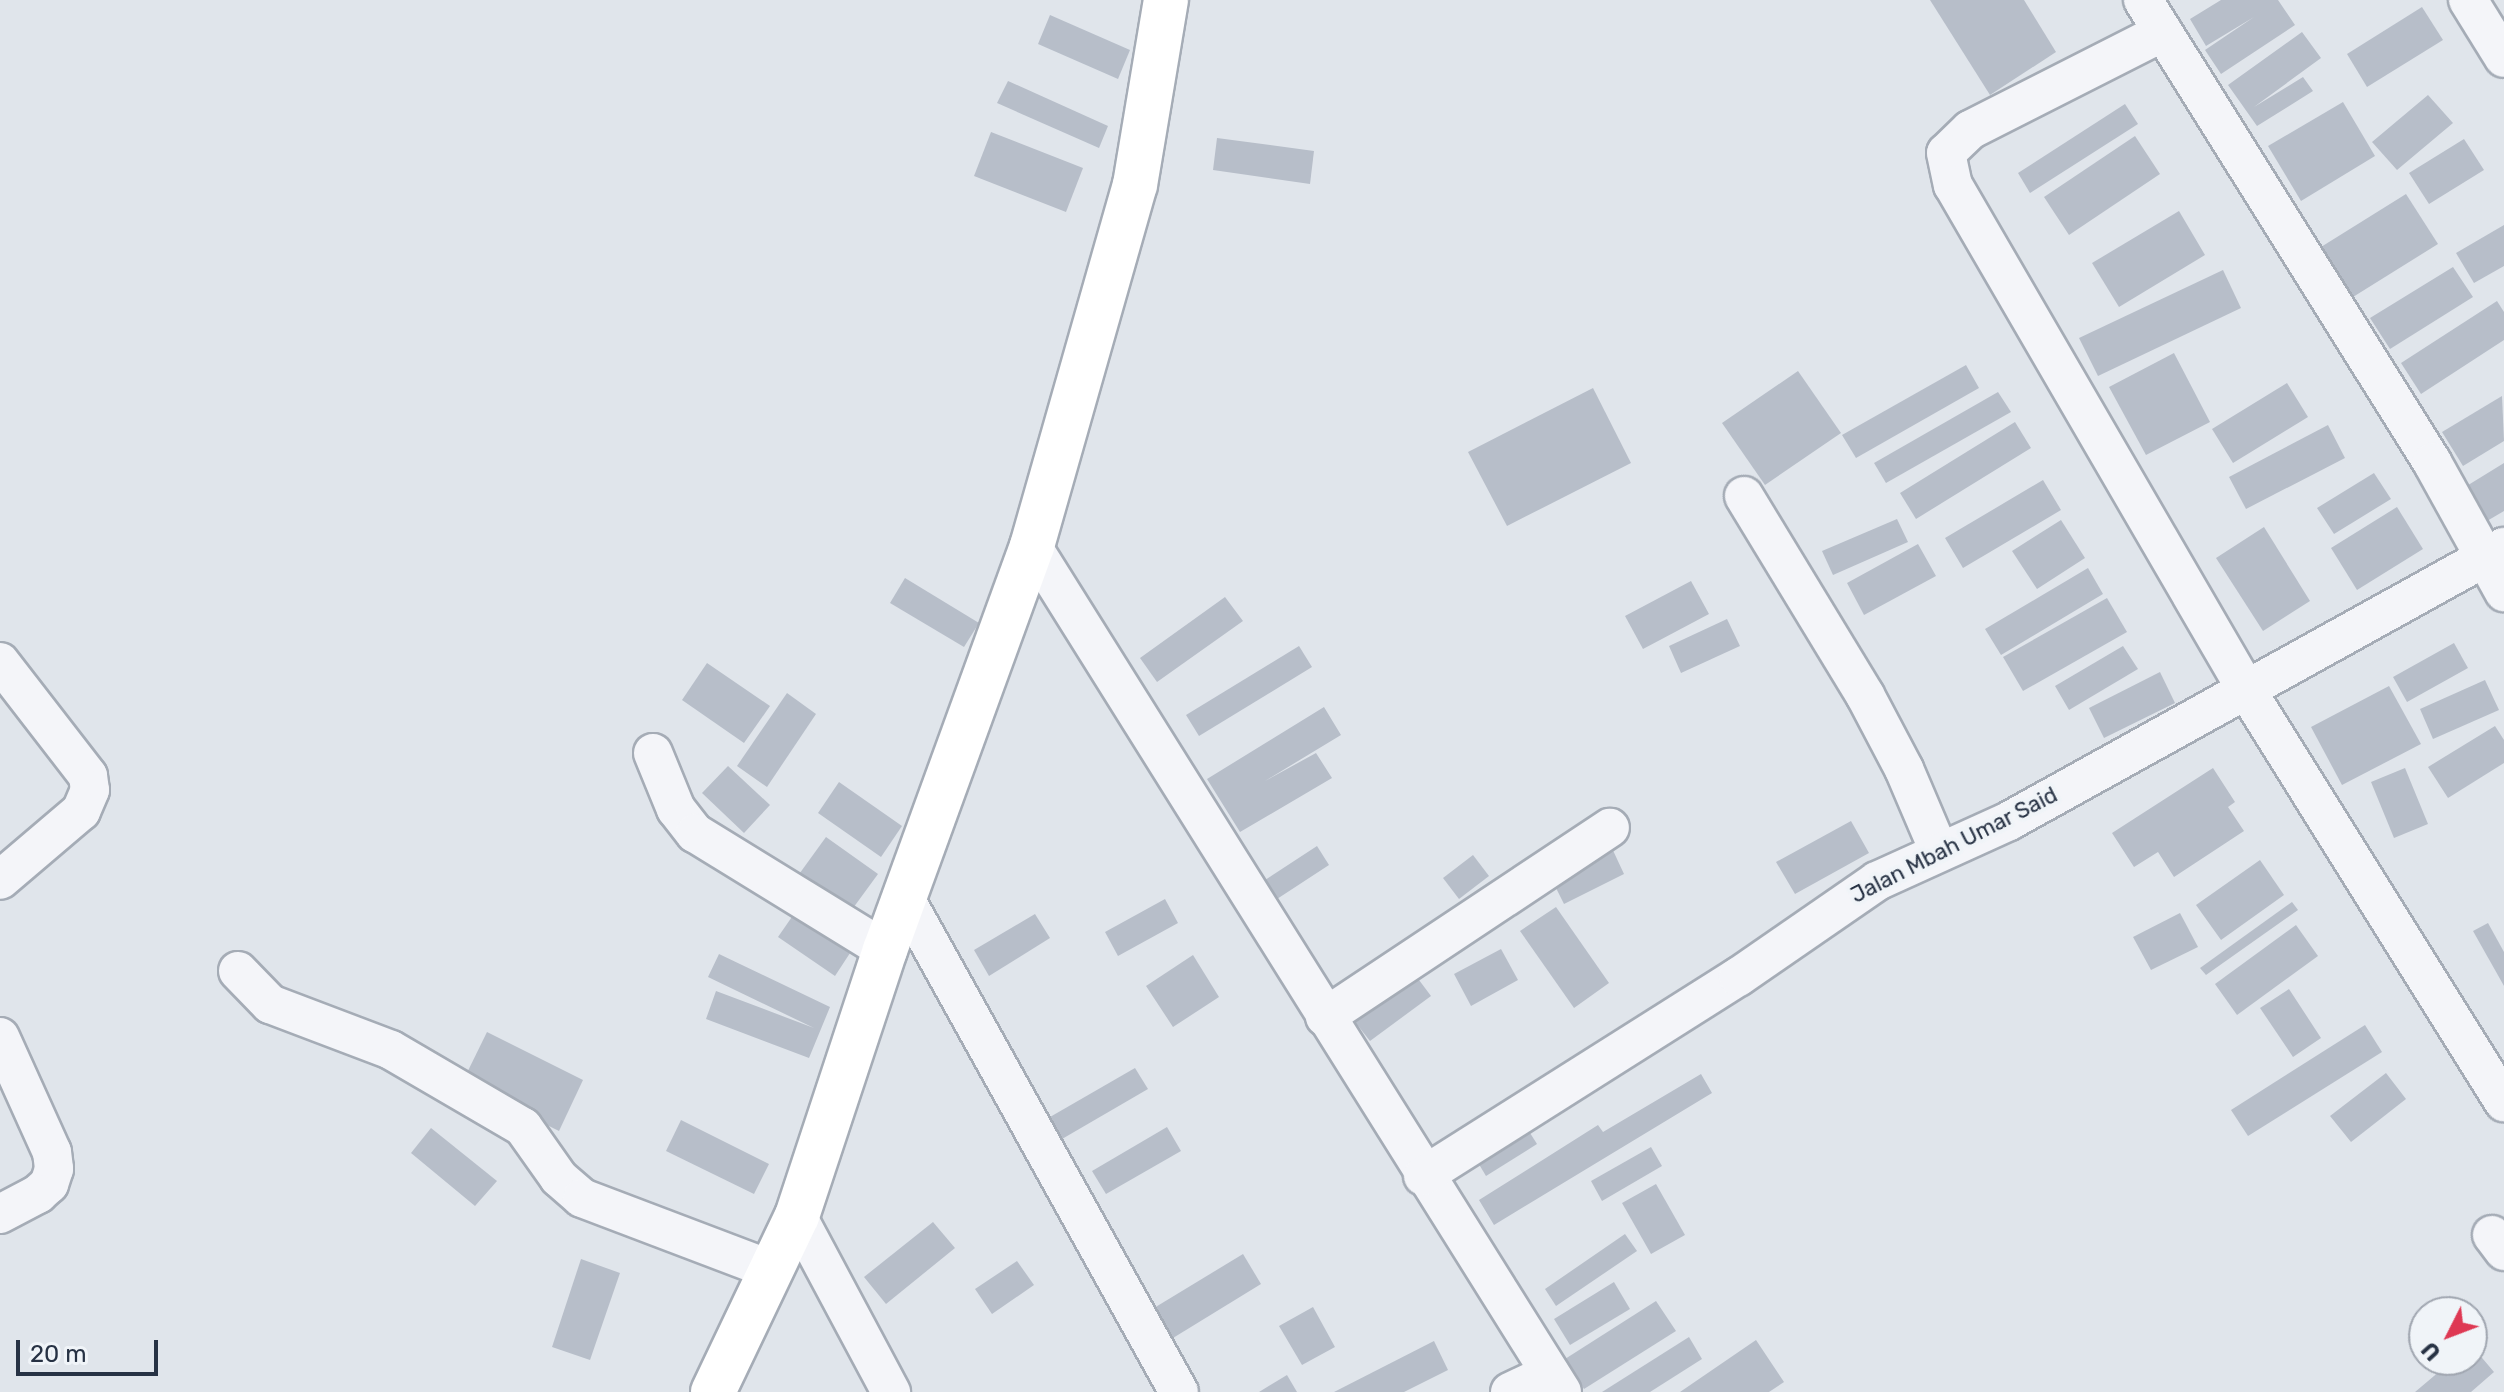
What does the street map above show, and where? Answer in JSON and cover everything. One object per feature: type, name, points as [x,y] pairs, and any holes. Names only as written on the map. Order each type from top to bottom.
[{"type":"main road","points":[[713,1392],[797,1216],[885,950],[1032,546],[1135,185],[1166,0]]},
{"type":"street","points":[[2143,0],[2432,462],[2494,553],[2504,592]]},
{"type":"street","points":[[2468,0],[2504,58]]},
{"type":"street","points":[[2163,32],[1970,130],[1946,153],[1953,185],[2247,691],[2504,1102]]},
{"type":"street","points":[[1744,496],[1865,695],[1904,769],[1939,851]]},
{"type":"street","points":[[1032,546],[1423,1176],[1556,1382],[1510,1392]]},
{"type":"street","name":"Jalan Mbah Umar Said","points":[[1423,1176],[1738,977],[1833,908],[1939,851],[2009,821],[2494,553]]},
{"type":"street","points":[[0,662],[88,776],[90,790],[81,811],[0,880]]},
{"type":"street","points":[[653,753],[676,809],[695,833],[885,950]]},
{"type":"street","points":[[1325,1017],[1610,828]]},
{"type":"street","points":[[904,897],[1179,1392]]},
{"type":"street","points":[[238,971],[270,1004],[391,1050],[523,1127],[559,1178],[582,1198],[772,1270]]},
{"type":"street","points":[[0,1037],[52,1152],[54,1169],[49,1184],[38,1194],[0,1214]]},
{"type":"street","points":[[797,1216],[891,1392]]},
{"type":"building","points":[[1930,0],[2024,0],[2056,52],[1990,95]]},
{"type":"building","points":[[2221,0],[2278,0],[2295,25],[2221,74],[2205,50],[2254,17],[2206,46],[2190,19]]},
{"type":"building","points":[[2422,7],[2443,40],[2367,87],[2347,54]]},
{"type":"building","points":[[1050,15],[1130,50],[1118,79],[1038,44]]},
{"type":"building","points":[[2302,32],[2321,58],[2254,107],[2303,77],[2313,91],[2257,126],[2228,85]]},
{"type":"building","points":[[1008,81],[1108,126],[1099,148],[997,103]]},
{"type":"building","points":[[2428,95],[2453,123],[2397,170],[2372,142]]},
{"type":"building","points":[[2343,102],[2375,156],[2301,201],[2268,146]]},
{"type":"building","points":[[2125,104],[2138,124],[2030,193],[2018,173]]},
{"type":"building","points":[[991,132],[1083,168],[1066,212],[974,176]]},
{"type":"building","points":[[2135,136],[2160,174],[2069,235],[2044,197]]},
{"type":"building","points":[[1217,138],[1314,151],[1310,184],[1213,170]]},
{"type":"building","points":[[2464,139],[2484,170],[2429,204],[2409,173]]},
{"type":"building","points":[[2406,194],[2438,244],[2353,297],[2321,247]]},
{"type":"building","points":[[2179,211],[2205,255],[2119,307],[2092,263]]},
{"type":"building","points":[[2504,225],[2504,266],[2474,283],[2456,253]]},
{"type":"building","points":[[2453,267],[2473,297],[2390,349],[2370,318]]},
{"type":"building","points":[[2223,270],[2241,308],[2098,376],[2079,338]]},
{"type":"building","points":[[2497,301],[2504,312],[2504,340],[2421,394],[2401,363]]},
{"type":"building","points":[[2174,353],[2210,422],[2146,455],[2109,387]]},
{"type":"building","points":[[1966,365],[1979,388],[1856,458],[1842,435]]},
{"type":"building","points":[[1798,371],[1841,433],[1765,485],[1722,423]]},
{"type":"building","points":[[2287,383],[2308,417],[2233,463],[2212,429]]},
{"type":"building","points":[[1593,388],[1631,463],[1507,526],[1468,452]]},
{"type":"building","points":[[1998,392],[2011,412],[1886,483],[1874,463]]},
{"type":"building","points":[[2502,396],[2504,441],[2463,466],[2442,432]]},
{"type":"building","points":[[2015,422],[2031,448],[1916,519],[1900,493]]},
{"type":"building","points":[[2328,425],[2345,458],[2246,509],[2229,477]]},
{"type":"building","points":[[2504,463],[2504,511],[2487,521],[2465,487]]},
{"type":"building","points":[[2374,473],[2391,499],[2334,534],[2317,508]]},
{"type":"building","points":[[2043,480],[2061,510],[1963,568],[1945,538]]},
{"type":"building","points":[[2397,507],[2423,549],[2357,590],[2331,548]]},
{"type":"building","points":[[1897,519],[1908,542],[1833,575],[1822,551]]},
{"type":"building","points":[[2061,520],[2085,558],[2037,589],[2012,551]]},
{"type":"building","points":[[2264,527],[2310,601],[2263,631],[2216,558]]},
{"type":"building","points":[[1918,544],[1936,576],[1864,615],[1847,583]]},
{"type":"building","points":[[2088,568],[2103,594],[2001,655],[1985,629]]},
{"type":"building","points":[[905,578],[979,623],[964,647],[890,603]]},
{"type":"building","points":[[1691,581],[1709,614],[1643,649],[1625,616]]},
{"type":"building","points":[[1225,597],[1243,621],[1157,682],[1140,658]]},
{"type":"building","points":[[2107,598],[2127,632],[2023,691],[2003,657]]},
{"type":"building","points":[[1727,619],[1740,646],[1681,673],[1669,646]]},
{"type":"building","points":[[2454,643],[2468,668],[2407,702],[2393,677]]},
{"type":"building","points":[[1299,646],[1312,667],[1199,736],[1186,715]]},
{"type":"building","points":[[2123,646],[2138,669],[2069,710],[2055,686]]},
{"type":"building","points":[[707,663],[770,706],[744,743],[682,700]]},
{"type":"building","points":[[2160,672],[2175,703],[2104,738],[2089,708]]},
{"type":"building","points":[[2485,680],[2499,710],[2433,739],[2420,709]]},
{"type":"building","points":[[2389,686],[2421,744],[2342,785],[2311,727]]},
{"type":"building","points":[[787,693],[816,714],[767,787],[737,766]]},
{"type":"building","points":[[1324,707],[1341,735],[1265,781],[1316,753],[1332,778],[1240,832],[1207,779]]},
{"type":"building","points":[[2495,726],[2504,740],[2504,763],[2448,798],[2428,767]]},
{"type":"building","points":[[728,766],[770,805],[744,833],[702,793]]},
{"type":"building","points":[[2213,768],[2235,802],[2228,807],[2244,831],[2174,877],[2158,852],[2134,867],[2112,833]]},
{"type":"building","points":[[2405,768],[2428,824],[2394,838],[2371,782]]},
{"type":"building","points":[[839,782],[902,826],[881,857],[818,813]]},
{"type":"building","points":[[1851,821],[1869,853],[1795,894],[1776,862]]},
{"type":"building","points":[[826,837],[878,874],[848,915],[797,877]]},
{"type":"building","points":[[1610,844],[1624,874],[1564,904],[1549,874]]},
{"type":"building","points":[[1317,846],[1329,865],[1277,899],[1265,880]]},
{"type":"building","points":[[1473,855],[1489,876],[1459,899],[1443,878]]},
{"type":"building","points":[[2260,860],[2284,895],[2221,940],[2196,905]]},
{"type":"building","points":[[1165,899],[1178,923],[1118,956],[1105,932]]},
{"type":"building","points":[[2292,902],[2298,910],[2206,975],[2200,968]]},
{"type":"building","points":[[1556,907],[1609,983],[1574,1008],[1520,931]]},
{"type":"building","points":[[796,911],[852,950],[835,976],[778,937]]},
{"type":"building","points":[[2180,913],[2198,947],[2151,970],[2133,937]]},
{"type":"building","points":[[1035,914],[1050,938],[989,976],[974,950]]},
{"type":"building","points":[[2488,923],[2504,952],[2504,986],[2473,931]]},
{"type":"building","points":[[2296,925],[2318,956],[2237,1015],[2215,984]]},
{"type":"building","points":[[1501,949],[1518,980],[1471,1006],[1454,974]]},
{"type":"building","points":[[719,954],[830,1007],[809,1058],[706,1019],[716,991],[814,1028],[708,977]]},
{"type":"building","points":[[1193,955],[1219,997],[1173,1027],[1146,986]]},
{"type":"building","points":[[1410,968],[1431,996],[1370,1041],[1348,1013]]},
{"type":"building","points":[[2289,989],[2321,1038],[2293,1057],[2260,1008]]},
{"type":"building","points":[[2365,1025],[2382,1052],[2248,1136],[2231,1110]]},
{"type":"building","points":[[487,1032],[583,1080],[559,1131],[462,1083]]},
{"type":"building","points":[[1135,1068],[1148,1089],[1062,1139],[1050,1117]]},
{"type":"building","points":[[2386,1073],[2406,1099],[2351,1142],[2330,1116]]},
{"type":"building","points":[[1701,1074],[1712,1093],[1494,1225],[1479,1200],[1598,1125],[1603,1132]]},
{"type":"building","points":[[681,1120],[769,1164],[754,1194],[666,1151]]},
{"type":"building","points":[[1525,1125],[1537,1144],[1486,1176],[1474,1156]]},
{"type":"building","points":[[1167,1127],[1181,1151],[1106,1194],[1092,1171]]},
{"type":"building","points":[[431,1128],[497,1181],[475,1206],[411,1153]]},
{"type":"building","points":[[1651,1147],[1662,1166],[1602,1201],[1591,1181]]},
{"type":"building","points":[[1656,1184],[1685,1235],[1651,1254],[1622,1203]]},
{"type":"building","points":[[933,1222],[955,1248],[886,1304],[864,1277]]},
{"type":"building","points":[[1625,1234],[1637,1251],[1556,1306],[1545,1289]]},
{"type":"building","points":[[1243,1254],[1261,1284],[1173,1338],[1154,1308]]},
{"type":"building","points":[[581,1259],[620,1273],[590,1360],[552,1347]]},
{"type":"building","points":[[1017,1261],[1034,1285],[992,1314],[975,1289]]},
{"type":"building","points":[[1614,1282],[1630,1309],[1570,1345],[1554,1319]]},
{"type":"building","points":[[1656,1301],[1676,1331],[1584,1389],[1565,1359]]},
{"type":"building","points":[[1313,1307],[1335,1347],[1302,1365],[1279,1326]]},
{"type":"building","points":[[1689,1337],[1702,1359],[1650,1392],[1602,1392]]},
{"type":"building","points":[[1756,1340],[1784,1382],[1769,1392],[1680,1392]]},
{"type":"building","points":[[1434,1341],[1448,1370],[1404,1392],[1334,1392]]},
{"type":"building","points":[[2488,1365],[2494,1372],[2471,1392],[2415,1392],[2434,1376],[2488,1376]]},
{"type":"building","points":[[1287,1375],[1297,1392],[1259,1392]]}]
